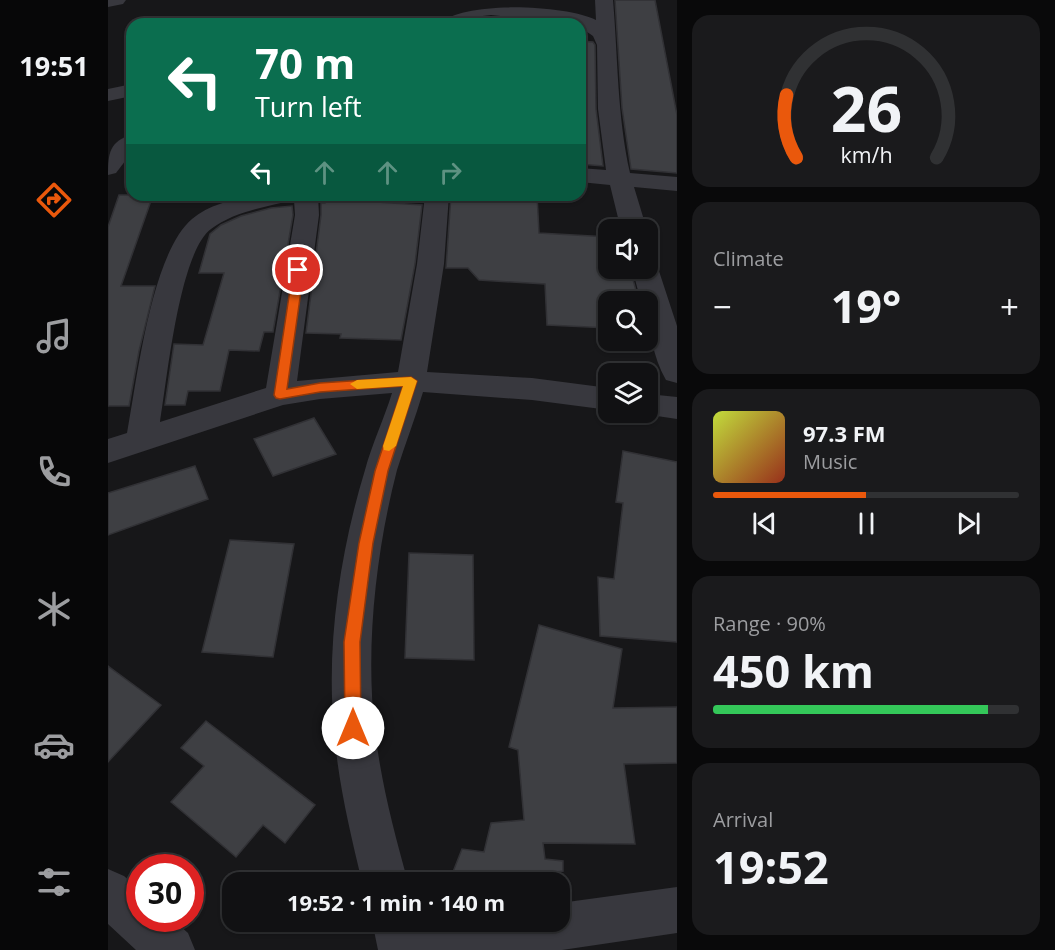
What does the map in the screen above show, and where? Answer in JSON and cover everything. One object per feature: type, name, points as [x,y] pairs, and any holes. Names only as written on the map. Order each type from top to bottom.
[{"type":"street","points":[[108,2],[117,0]]},
{"type":"street","points":[[604,0],[608,99],[618,179],[631,219]]},
{"type":"street","points":[[455,18],[476,11],[537,13],[568,18]]},
{"type":"street","points":[[586,24],[600,32],[607,41]]},
{"type":"street","points":[[108,95],[126,91]]},
{"type":"street","points":[[108,168],[126,146]]},
{"type":"street","points":[[586,176],[677,184]]},
{"type":"street","points":[[142,439],[158,344],[177,263],[190,234],[215,216],[260,201]]},
{"type":"street","points":[[280,395],[307,215],[306,201]]},
{"type":"street","points":[[382,872],[371,827],[353,728],[352,642],[366,543],[381,471],[411,381],[430,261],[436,201]]},
{"type":"street","points":[[648,279],[677,373]]},
{"type":"street","points":[[108,451],[280,395],[320,388],[411,381],[532,389],[598,398]]},
{"type":"street","points":[[658,406],[677,408]]},
{"type":"street","points":[[108,892],[171,950]]},
{"type":"street","points":[[419,950],[626,916],[677,910]]},
{"type":"street","points":[[398,932],[402,950]]},
{"type":"building","points":[[615,0],[655,0],[677,115],[677,173],[631,169],[622,108]]},
{"type":"building","points":[[586,41],[593,42],[595,45],[596,109],[603,166],[586,165]]},
{"type":"building","points":[[119,195],[126,195],[126,201],[151,201],[121,286],[155,286],[139,351],[129,406],[108,406],[108,227]]},
{"type":"building","points":[[325,201],[363,201],[422,205],[415,264],[401,340],[340,338],[341,334],[306,333],[321,203]]},
{"type":"building","points":[[451,201],[537,201],[539,233],[598,236],[598,279],[633,279],[636,291],[598,291],[598,327],[547,325],[545,284],[479,280],[468,268],[446,268]]},
{"type":"building","points":[[292,206],[293,215],[273,332],[264,332],[259,351],[229,350],[220,391],[188,391],[185,405],[165,405],[174,344],[203,345],[224,273],[199,273],[210,234],[221,225],[241,216],[271,208]]},
{"type":"building","points":[[314,418],[336,454],[273,476],[254,439]]},
{"type":"building","points":[[623,451],[677,462],[677,642],[600,636],[598,577],[614,579],[623,503],[616,502]]},
{"type":"building","points":[[195,466],[208,499],[108,535],[108,493]]},
{"type":"building","points":[[230,540],[294,544],[273,657],[202,652]]},
{"type":"building","points":[[409,553],[473,555],[474,660],[405,658]]},
{"type":"building","points":[[539,625],[622,649],[613,708],[677,707],[677,763],[624,764],[635,844],[543,843],[545,859],[563,861],[563,871],[453,872],[462,849],[484,852],[491,823],[524,820],[518,750],[509,747]]},
{"type":"building","points":[[108,666],[161,705],[108,762]]},
{"type":"building","points":[[206,721],[315,805],[285,843],[263,825],[236,857],[171,802],[204,766],[181,748]]},
{"type":"slow traffic","points":[[357,384],[411,381],[389,446]]},
{"type":"route","points":[[298,270],[280,395],[320,388],[411,381],[381,471],[366,543],[352,642],[353,728]]}]
